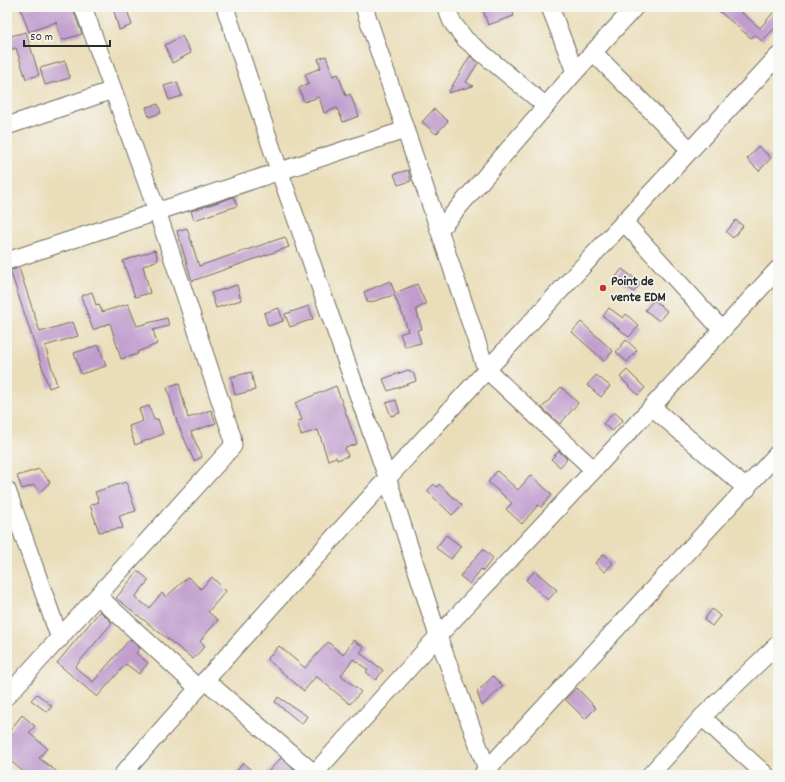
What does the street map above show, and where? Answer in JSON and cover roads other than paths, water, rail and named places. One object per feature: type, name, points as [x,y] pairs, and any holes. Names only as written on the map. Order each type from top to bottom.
[{"type":"street","points":[[7,696],[233,446],[232,436],[157,211],[83,7]]},
{"type":"street","points":[[225,7],[279,170],[388,480],[438,636],[486,773],[778,454]]},
{"type":"street","points":[[364,7],[486,369],[594,470]]},
{"type":"street","points":[[446,7],[452,22],[465,39],[546,106]]},
{"type":"street","points":[[550,7],[575,72]]},
{"type":"street","points":[[439,230],[575,72],[635,7]]},
{"type":"street","points":[[593,52],[690,150]]},
{"type":"street","points":[[122,775],[201,684],[388,480],[486,369],[778,56]]},
{"type":"street","points":[[7,126],[113,90]]},
{"type":"street","points":[[7,261],[279,170],[405,130]]},
{"type":"street","points":[[624,222],[722,330]]},
{"type":"street","points":[[98,596],[201,684],[314,774],[438,636],[594,470],[778,269]]},
{"type":"street","points":[[652,407],[747,489]]},
{"type":"street","points":[[7,490],[60,639]]},
{"type":"street","points":[[650,775],[702,718],[778,644]]},
{"type":"street","points":[[702,718],[766,775]]},
{"type":"place","name":"Point de vente EDM","points":[[603,288]]}]
